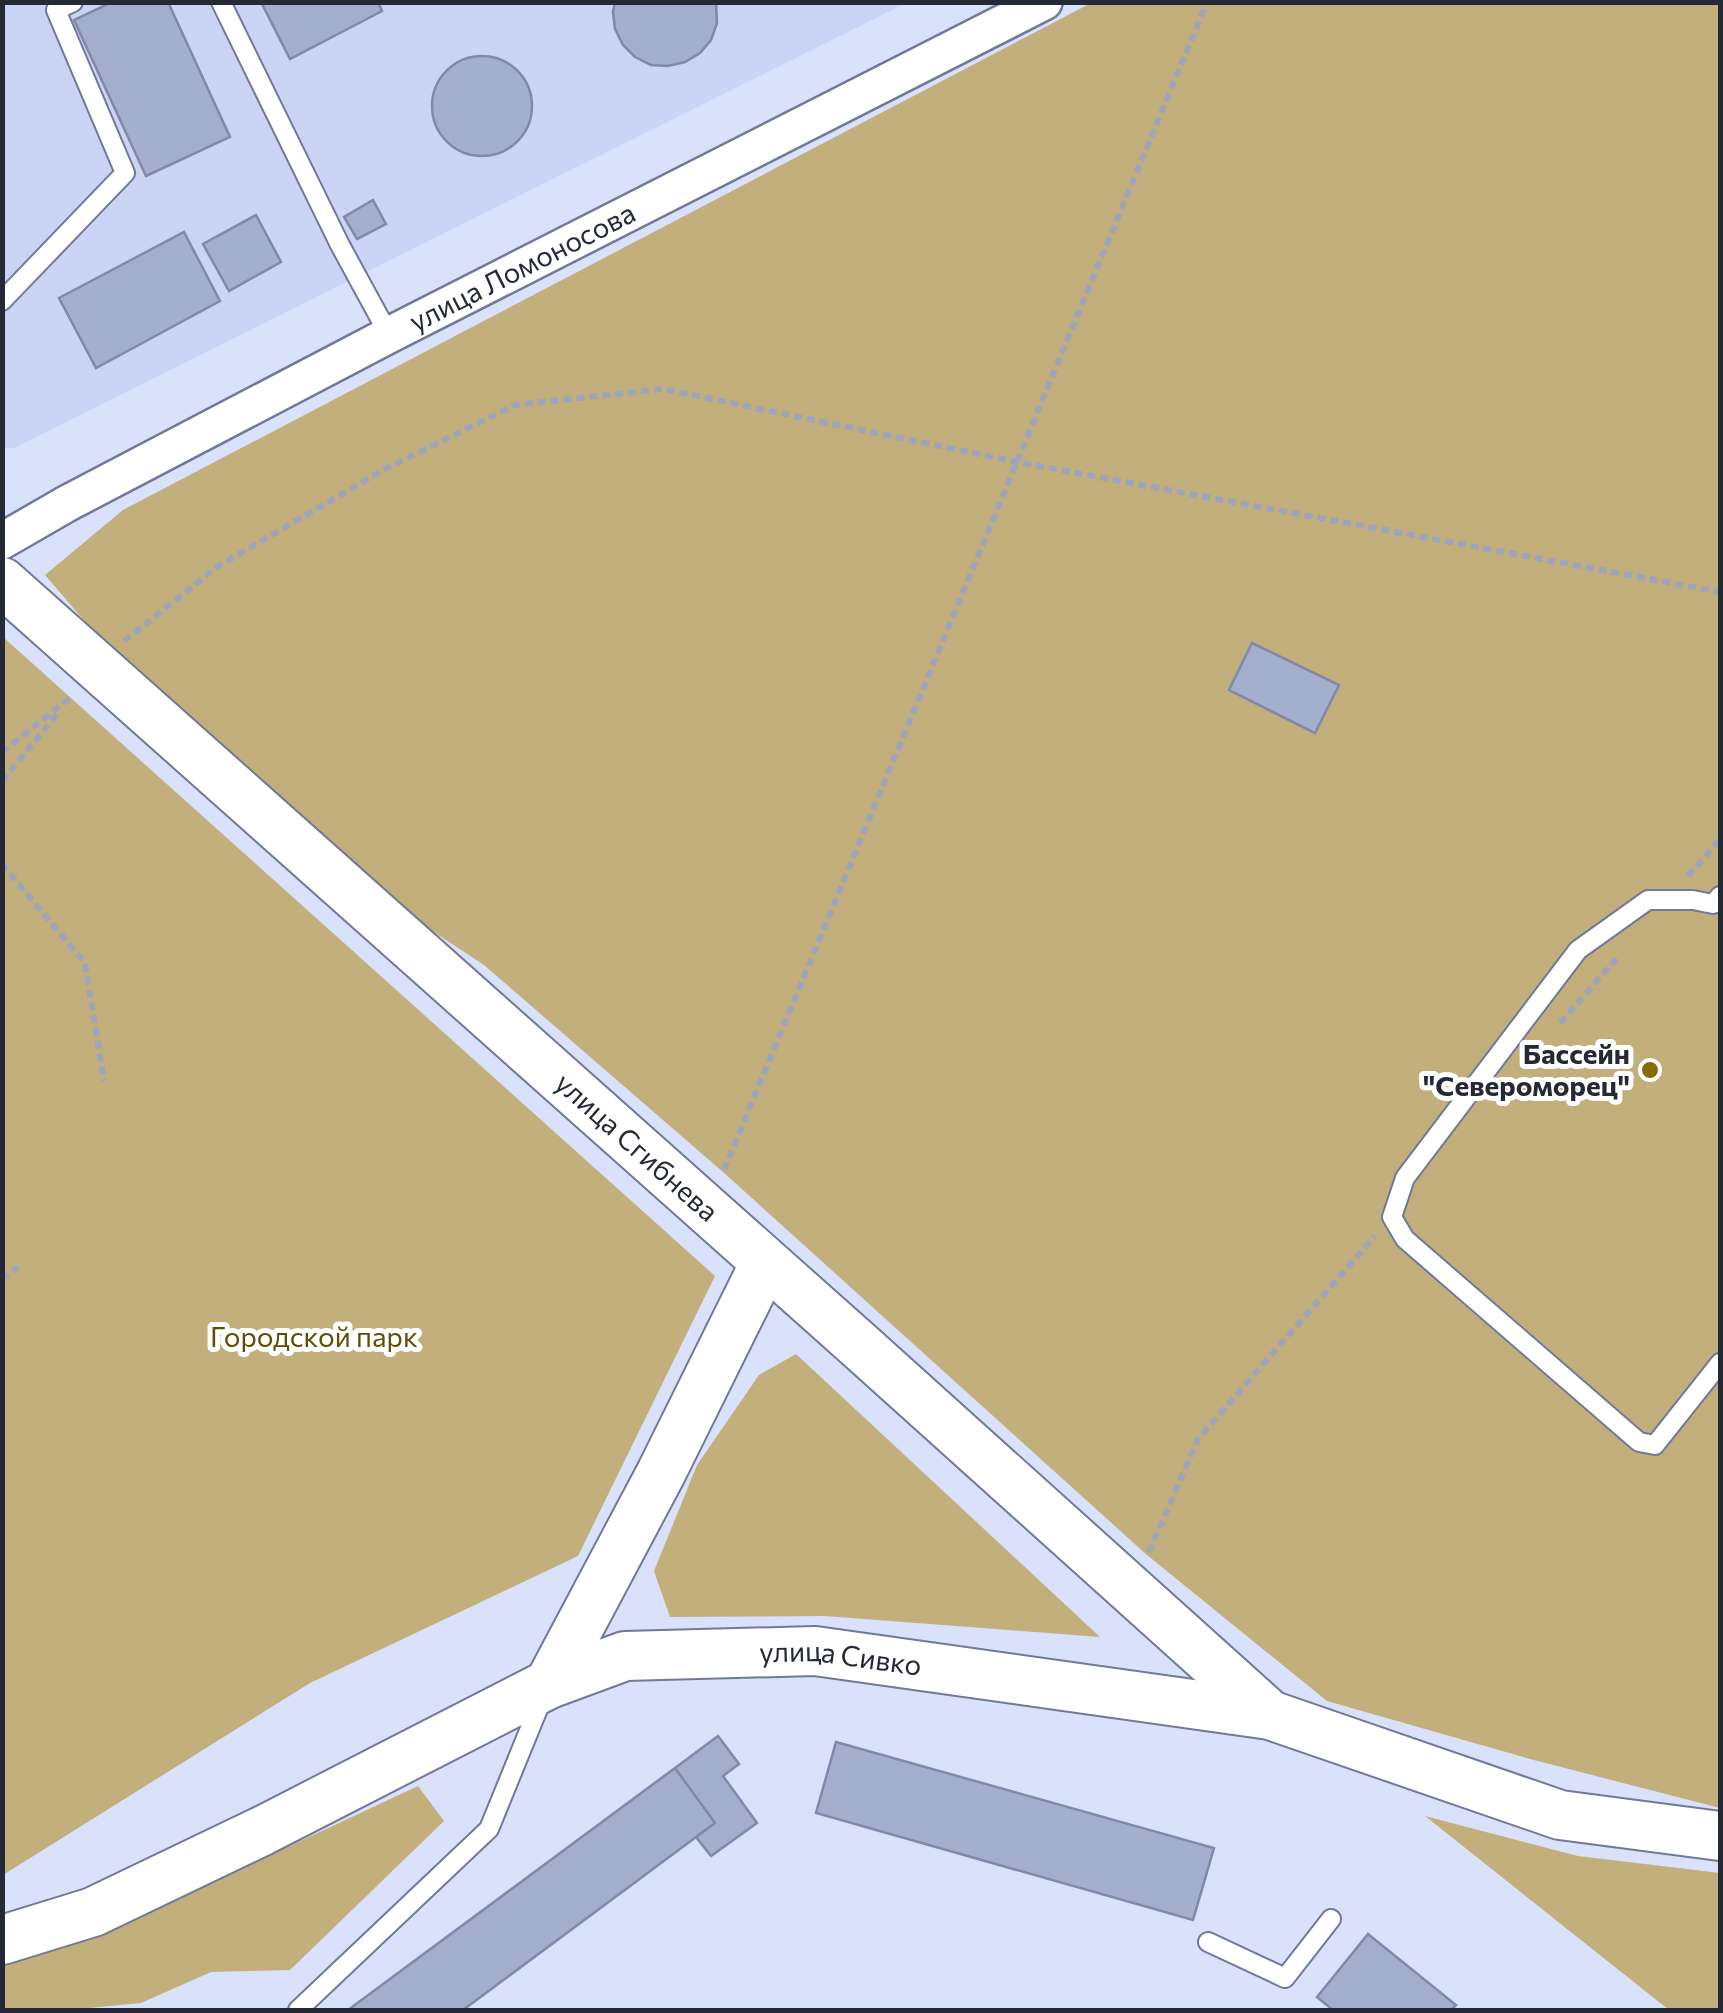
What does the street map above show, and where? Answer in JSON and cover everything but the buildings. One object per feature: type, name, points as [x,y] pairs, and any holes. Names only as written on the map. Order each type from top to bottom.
[{"type":"street","name":"улица Ломоносова","points":[[2,540],[390,335],[1044,2]]},
{"type":"street","name":"улица Сгибнева","points":[[2,582],[82,682],[765,1263],[1270,1715]]},
{"type":"street","points":[[549,1684],[765,1263]]},
{"type":"street","name":"улица Сивко","points":[[2,1940],[93,1912],[262,1832],[549,1684],[625,1656],[815,1651],[1270,1715],[1560,1815],[1720,1836]]},
{"type":"lane","points":[[221,2],[340,244],[390,335]]},
{"type":"lane","points":[[2,302],[126,173],[59,5]]},
{"type":"lane","points":[[1720,896],[1713,904],[1648,900],[1578,950],[1405,1178],[1392,1216],[1406,1239],[1639,1442],[1654,1444],[1720,1363]]},
{"type":"lane","points":[[298,2010],[490,1829],[549,1684]]},
{"type":"lane","points":[[1208,1942],[1285,1978],[1331,1919]]},
{"type":"path","points":[[723,1172],[1208,2]]},
{"type":"path","points":[[2,752],[217,568],[383,470],[514,406],[662,390],[1017,462],[1720,592]]},
{"type":"path","points":[[2,780],[82,682]]},
{"type":"path","points":[[2,864],[85,963],[104,1082]]},
{"type":"path","points":[[2,1278],[18,1268]]},
{"type":"shaded area","points":[[3,3],[906,3],[14,448],[3,448]]},
{"type":"green space","points":[[1091,3],[1720,3],[1720,1808],[1327,1701],[1147,1555],[723,1172],[484,965],[402,911],[111,652],[45,575],[123,510]]},
{"type":"green space","name":"Городской парк","points":[[3,637],[715,1276],[578,1556],[310,1683],[3,1875]]},
{"type":"green space","points":[[796,1354],[1100,1637],[825,1616],[670,1617],[654,1571],[697,1465],[759,1375]]},
{"type":"green space","points":[[418,1786],[444,1821],[290,1970],[211,1972],[141,2003],[69,2010],[3,2010],[3,1959],[115,1928]]},
{"type":"green space","points":[[1425,1816],[1578,1856],[1720,1873],[1720,2010],[1669,2010]]},
{"type":"place","name":"Бассейн \"Североморец\"","points":[[1650,1070]]}]
